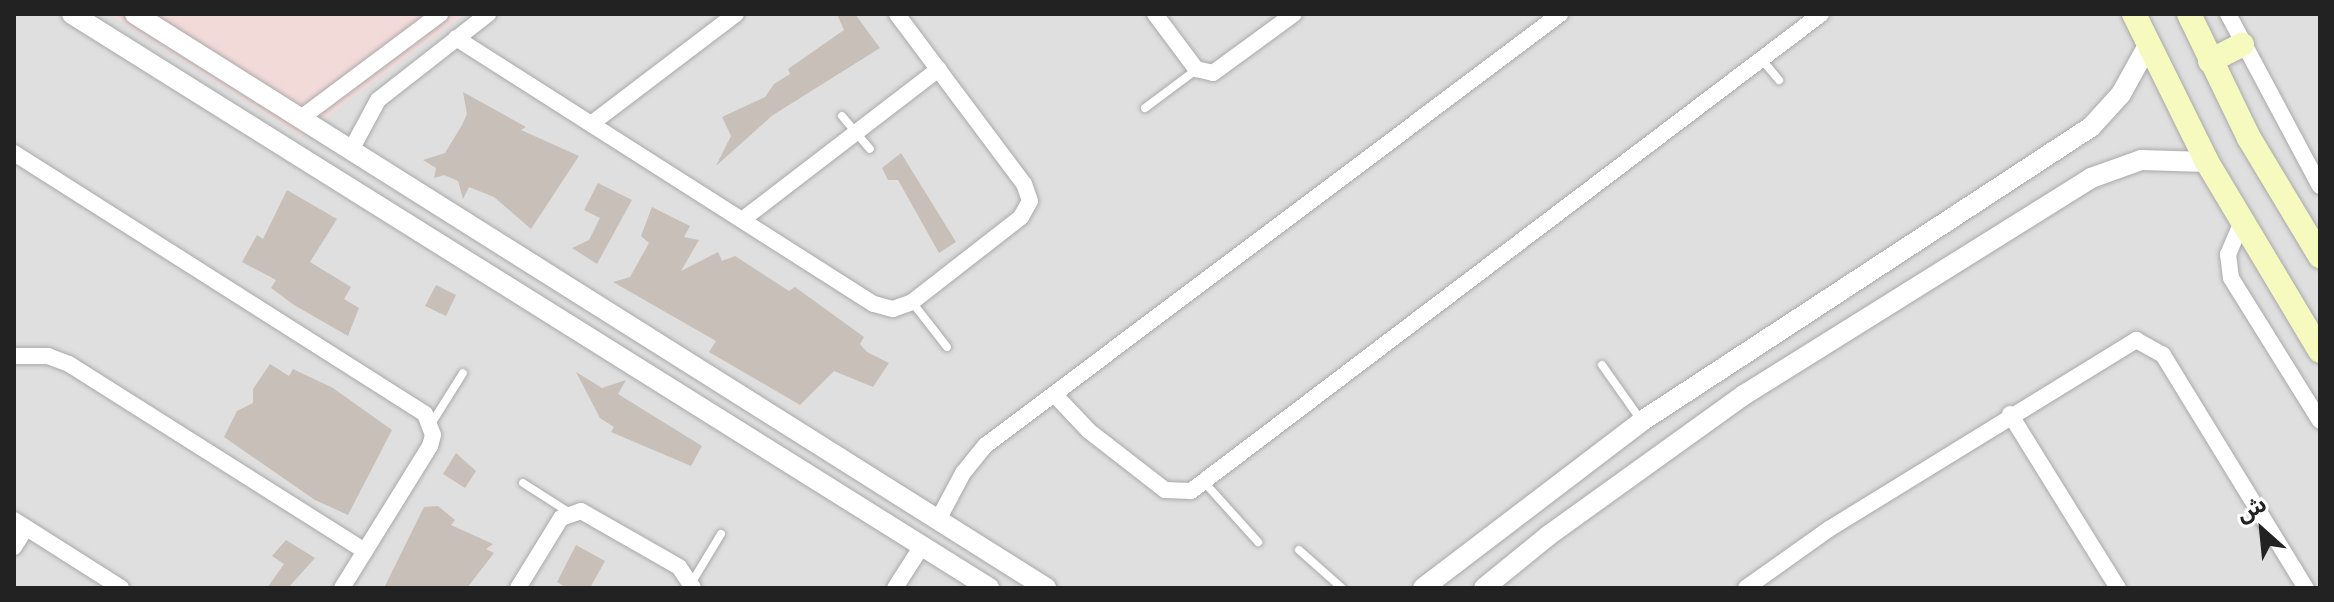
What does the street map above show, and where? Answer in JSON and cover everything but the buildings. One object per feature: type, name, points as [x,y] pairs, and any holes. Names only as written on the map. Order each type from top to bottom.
[{"type":"main road","points":[[2134,14],[2147,47],[2241,224],[2320,351]]},
{"type":"main road","points":[[2189,14],[2210,61],[2320,256]]},
{"type":"main road","points":[[2210,61],[2242,45]]},
{"type":"street","points":[[72,14],[989,588]]},
{"type":"street","points":[[135,14],[1046,588]]},
{"type":"street","points":[[301,118],[440,14]]},
{"type":"street","points":[[351,150],[378,100],[488,14]]},
{"type":"street","points":[[591,124],[736,14]]},
{"type":"street","points":[[456,38],[874,304],[893,309],[912,302],[1021,217],[1030,201],[1024,184],[897,14]]},
{"type":"street","points":[[1155,14],[1196,69],[1221,70],[1294,14]]},
{"type":"street","points":[[1054,394],[1089,431],[1165,490],[1184,494],[1763,61],[1821,14]]},
{"type":"street","points":[[2228,14],[2320,186]]},
{"type":"street","points":[[938,520],[977,453],[1556,15]]},
{"type":"street","points":[[1423,588],[1642,421],[2091,127],[2121,94],[2147,47]]},
{"type":"street","points":[[180,83],[197,53]]},
{"type":"street","points":[[742,220],[939,69]]},
{"type":"street","points":[[14,153],[416,408],[431,424],[430,446],[342,588]]},
{"type":"street","points":[[1484,588],[1549,535],[1744,395],[2091,178],[2141,160],[2207,162]]},
{"type":"street","points":[[444,248],[462,220]]},
{"type":"street","points":[[2241,224],[2228,254],[2231,278],[2320,421]]},
{"type":"street","points":[[1746,588],[2125,342],[2156,347],[2306,588]]},
{"type":"street","points":[[14,356],[48,356],[69,364],[365,551]]},
{"type":"street","points":[[2010,414],[2118,588]]},
{"type":"street","points":[[797,469],[813,441]]},
{"type":"street","points":[[518,588],[555,526],[571,513],[591,514],[679,567],[692,585]]},
{"type":"street","points":[[14,547],[20,524],[121,588]]},
{"type":"street","points":[[895,588],[922,546]]},
{"type":"lane","points":[[1763,61],[1779,80]]},
{"type":"lane","points":[[1145,108],[1196,69]]},
{"type":"lane","points":[[842,116],[870,149]]},
{"type":"lane","points":[[912,302],[947,347]]},
{"type":"lane","points":[[1602,365],[1642,421]]},
{"type":"lane","points":[[431,424],[463,373]]},
{"type":"lane","points":[[1204,482],[1258,542]]},
{"type":"lane","points":[[523,483],[571,513]]},
{"type":"lane","points":[[692,585],[721,534]]},
{"type":"lane","points":[[1299,550],[1342,588]]},
{"type":"shaded area","points":[[14,14],[110,14],[301,136],[464,14],[2320,14],[2320,588],[14,588]]},
{"type":"shaded area","points":[[110,14],[464,14],[301,136]]}]
